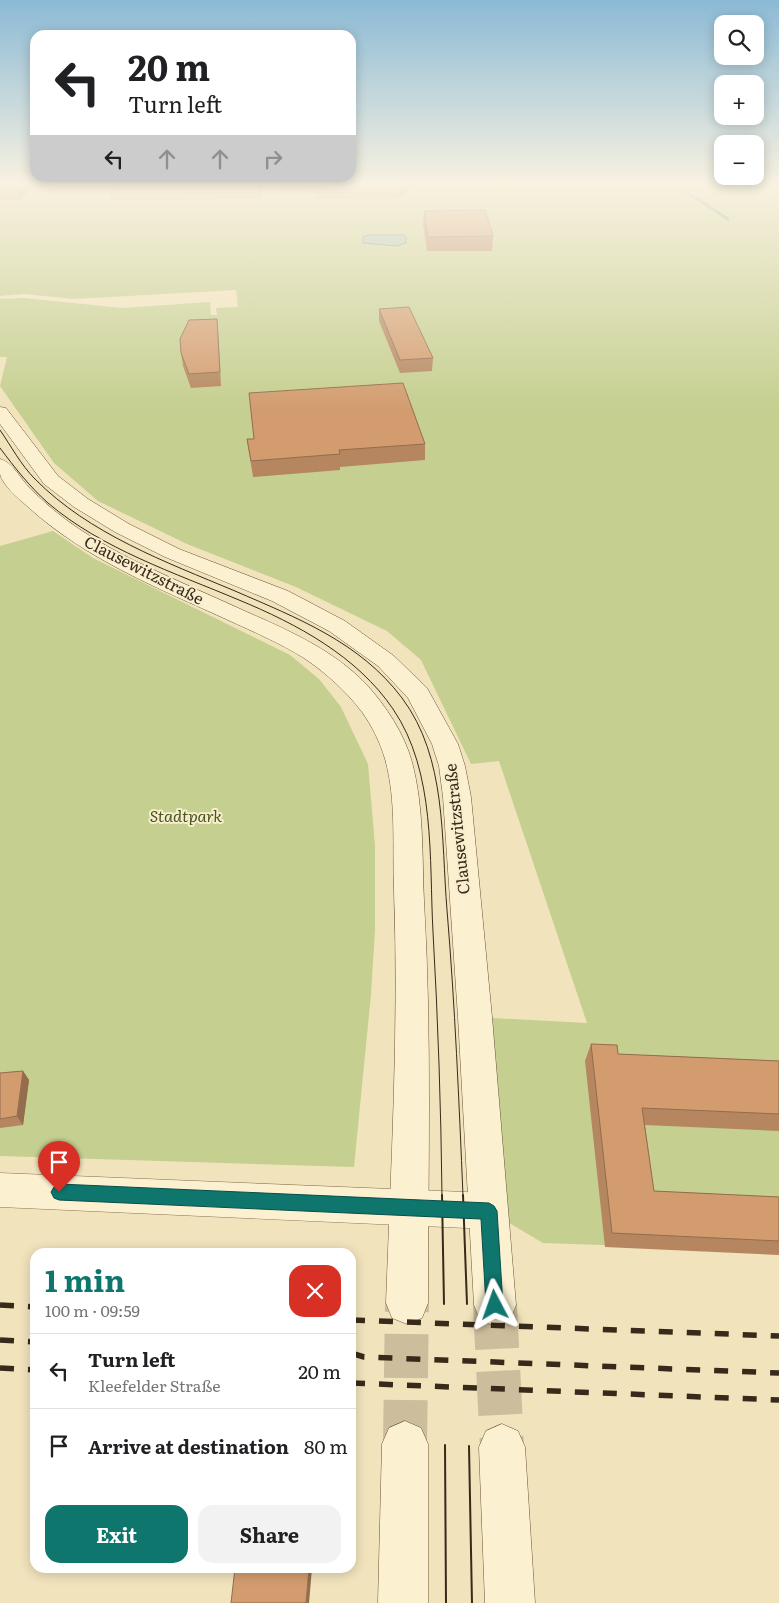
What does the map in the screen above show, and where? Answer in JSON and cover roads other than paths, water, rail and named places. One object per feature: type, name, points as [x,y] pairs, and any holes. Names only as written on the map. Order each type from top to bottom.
[{"type":"street","name":"Clausewitzstraße","points":[[0,412],[52,480],[81,503],[122,528],[172,553],[280,596],[337,626],[386,661],[418,694],[445,744],[452,766],[457,797],[495,1305]]},
{"type":"street","name":"Clausewitzstraße","points":[[0,464],[27,497],[49,516],[104,553],[300,644],[333,666],[359,692],[384,726],[398,759],[405,797],[412,932],[414,1044],[407,1303]]},
{"type":"street","points":[[0,1190],[489,1211]]},
{"type":"street","points":[[403,1603],[405,1444]]},
{"type":"street","points":[[502,1447],[510,1603]]},
{"type":"tunnel","points":[[405,1444],[407,1303]]},
{"type":"tunnel","points":[[495,1305],[502,1447]]},
{"type":"tram line","points":[[0,430],[30,474],[79,516],[129,545],[281,611],[326,634],[367,661],[385,678],[402,698],[417,721],[427,746],[434,773],[442,828],[455,1018],[463,1196]]},
{"type":"tram line","points":[[0,448],[35,490],[69,519],[115,547],[140,559],[261,609],[304,631],[344,658],[362,673],[393,709],[407,734],[417,760],[428,817],[438,1031],[442,1196]]},
{"type":"tram line","points":[[442,1195],[444,1304]]},
{"type":"tram line","points":[[463,1195],[467,1304]]},
{"type":"tram line","points":[[445,1445],[446,1603]]},
{"type":"tram line","points":[[469,1446],[472,1603]]},
{"type":"railway","points":[[0,1305],[30,1307]]},
{"type":"railway","points":[[356,1320],[779,1336]]},
{"type":"railway","points":[[0,1340],[30,1342]]},
{"type":"railway","points":[[356,1355],[364,1357],[779,1373]]},
{"type":"railway","points":[[0,1368],[30,1370]]},
{"type":"railway","points":[[356,1383],[779,1400]]},
{"type":"park label","name":"Stadtpark","points":[[186,816]]}]
